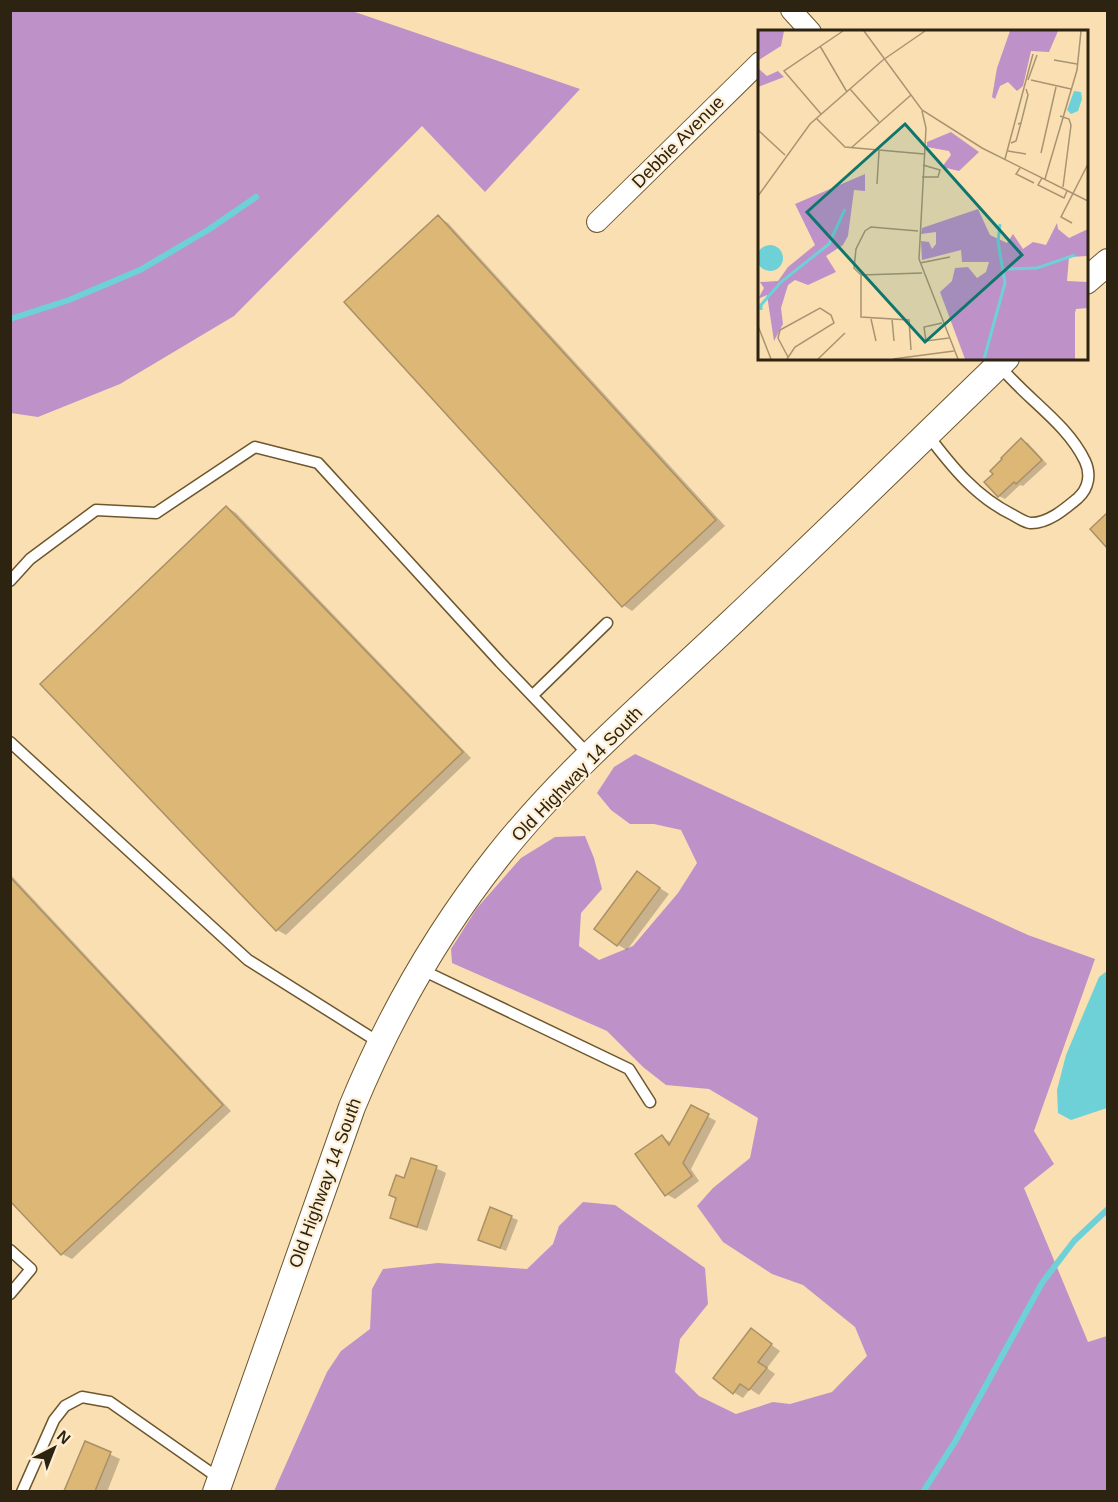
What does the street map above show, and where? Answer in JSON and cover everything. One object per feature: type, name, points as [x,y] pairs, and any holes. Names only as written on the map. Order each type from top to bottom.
[{"type":"street","name":"Debbie Avenue","points":[[597,222],[758,63]]},
{"type":"street","points":[[1088,279],[1107,262]]},
{"type":"street","name":"Old Highway 14 South","points":[[218,1485],[352,1107],[395,1012],[453,917],[500,854],[535,813],[590,756],[1002,362]]},
{"type":"lane","points":[[927,434],[983,498],[1029,523],[1046,520],[1068,507],[1083,493],[1089,481],[1086,462],[1066,434],[1039,405],[1012,382],[1002,362]]},
{"type":"lane","points":[[10,581],[30,559],[96,510],[156,513],[255,447],[318,463],[590,756]]},
{"type":"lane","points":[[533,695],[607,623]]},
{"type":"lane","points":[[10,742],[248,960],[380,1043]]},
{"type":"lane","points":[[420,969],[629,1069],[650,1102]]},
{"type":"lane","points":[[10,1250],[31,1269],[10,1294]]},
{"type":"lane","points":[[22,1491],[54,1420],[65,1406],[82,1397],[110,1402],[218,1485]]},
{"type":"shaded area","points":[[10,11],[352,11],[580,89],[485,192],[422,126],[234,316],[120,384],[38,417],[11,413]]},
{"type":"shaded area","points":[[635,754],[1028,935],[1095,959],[1034,1131],[1054,1164],[1024,1188],[1088,1342],[1107,1336],[1107,1491],[274,1491],[327,1372],[341,1351],[370,1329],[372,1289],[383,1269],[438,1263],[527,1269],[553,1244],[559,1226],[583,1202],[615,1205],[705,1268],[708,1304],[680,1339],[675,1372],[699,1396],[736,1414],[773,1402],[790,1404],[832,1392],[867,1356],[855,1327],[803,1285],[772,1274],[723,1242],[697,1206],[713,1188],[750,1158],[758,1118],[709,1089],[666,1085],[643,1067],[607,1031],[452,963],[451,949],[477,908],[521,858],[555,837],[585,836],[594,858],[602,889],[581,913],[579,946],[599,960],[633,946],[678,893],[697,863],[681,830],[654,824],[630,824],[611,810],[597,793],[614,767]]},
{"type":"water","points":[[1107,971],[1107,1108],[1071,1120],[1058,1113],[1057,1090],[1066,1055],[1099,977]]},
{"type":"building","points":[[438,215],[716,520],[622,607],[344,302]]},
{"type":"building","points":[[1021,438],[1042,460],[998,497],[984,482],[993,474],[990,471]]},
{"type":"building","points":[[226,506],[463,752],[276,931],[40,684]]},
{"type":"building","points":[[1107,513],[1107,548],[1090,529]]},
{"type":"building","points":[[637,871],[660,888],[617,946],[594,929]]},
{"type":"building","points":[[10,877],[223,1105],[61,1255],[10,1201]]},
{"type":"building","points":[[691,1105],[709,1114],[683,1163],[692,1176],[665,1196],[635,1154],[662,1135],[669,1145]]},
{"type":"building","points":[[411,1158],[437,1166],[417,1227],[390,1218],[396,1198],[389,1195],[396,1175],[404,1178]]},
{"type":"building","points":[[490,1207],[512,1216],[500,1248],[478,1240]]},
{"type":"building","points":[[751,1328],[772,1344],[758,1362],[767,1368],[749,1390],[740,1384],[733,1394],[713,1378]]},
{"type":"building","points":[[85,1441],[111,1452],[95,1491],[64,1491]]},
{"type":"waterway","points":[[10,319],[69,300],[140,270],[208,230],[256,197]]},
{"type":"waterway","points":[[923,1492],[956,1440],[1042,1283],[1074,1241],[1108,1209]]}]
